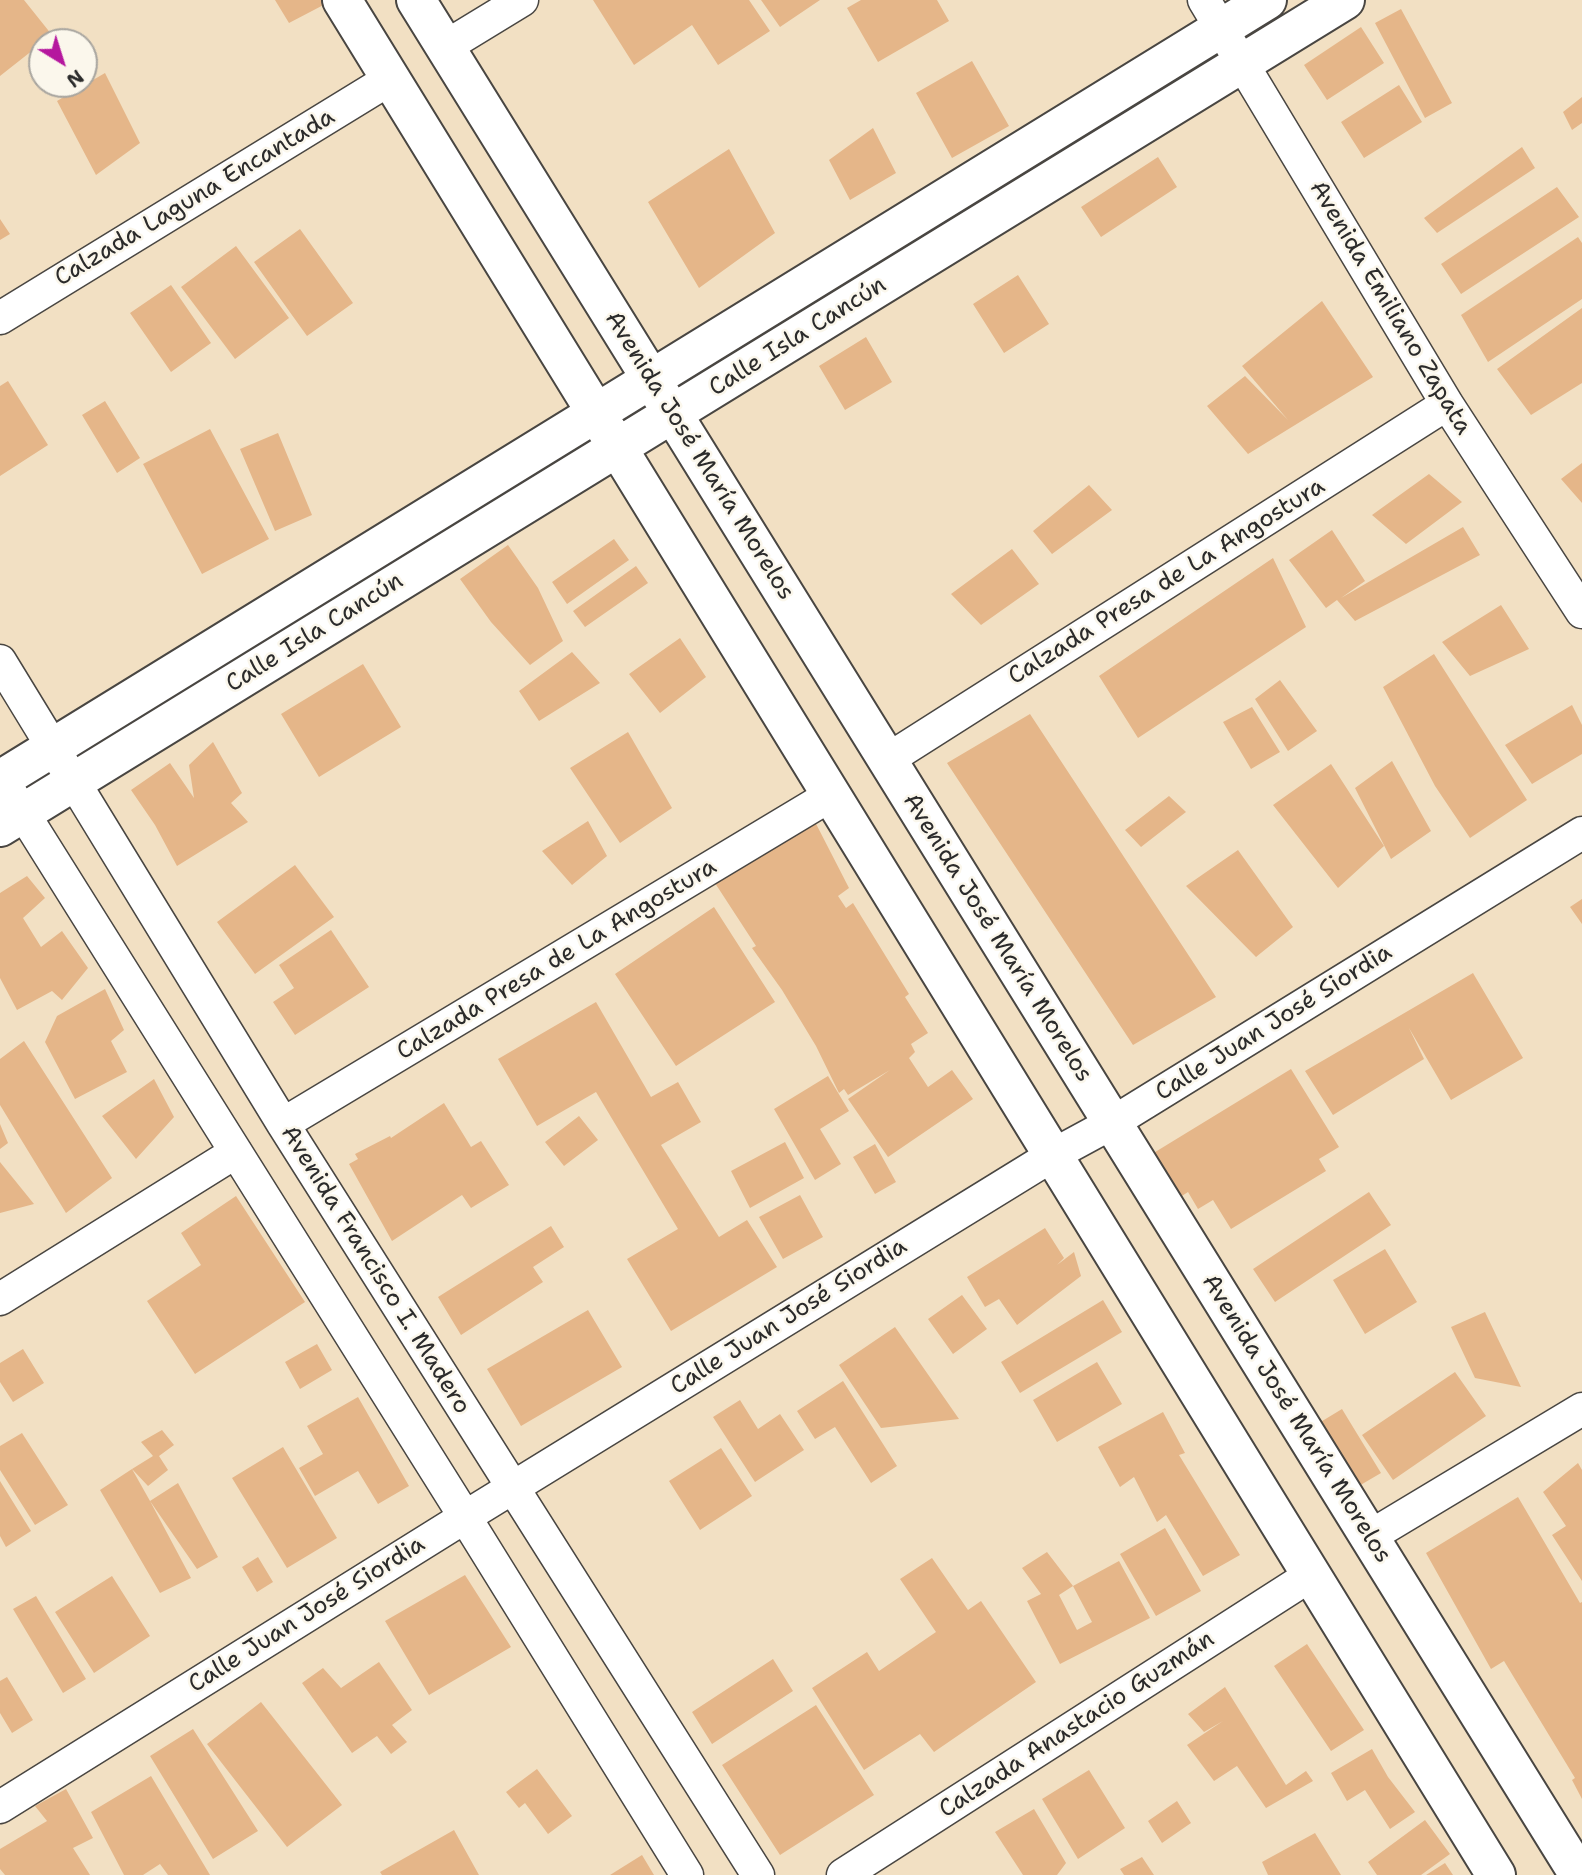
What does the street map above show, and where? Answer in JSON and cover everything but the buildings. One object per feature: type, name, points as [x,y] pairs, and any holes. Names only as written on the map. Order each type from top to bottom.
[{"type":"street","points":[[342,0],[1496,1875]]},
{"type":"street","name":"Avenida José María Morelos","points":[[416,0],[1580,1875]]},
{"type":"street","points":[[445,47],[522,0]]},
{"type":"street","name":"Calle Isla Cancún","points":[[1,778],[651,379],[1213,14],[1267,0]]},
{"type":"street","name":"Calle Isla Cancún","points":[[12,820],[1345,0]]},
{"type":"street","name":"Avenida Emiliano Zapata","points":[[1213,14],[1447,404],[1582,612]]},
{"type":"street","name":"Calzada Laguna Encantada","points":[[0,318],[390,79]]},
{"type":"street","name":"Calzada Presa de La Angostura","points":[[887,760],[1447,404]]},
{"type":"street","name":"Avenida Francisco I. Madero","points":[[0,660],[283,1124],[758,1875]]},
{"type":"street","points":[[1,778],[12,820],[236,1153],[466,1517],[687,1875]]},
{"type":"street","name":"Calzada Presa de La Angostura","points":[[283,1124],[831,795]]},
{"type":"street","name":"Calle Juan José Siordia","points":[[0,1807],[1053,1155],[1112,1123],[1582,833]]},
{"type":"street","points":[[0,1299],[236,1153]]},
{"type":"street","points":[[1369,1537],[1582,1409]]},
{"type":"street","name":"Calzada Anastacio Guzmán","points":[[843,1875],[1311,1575]]}]
